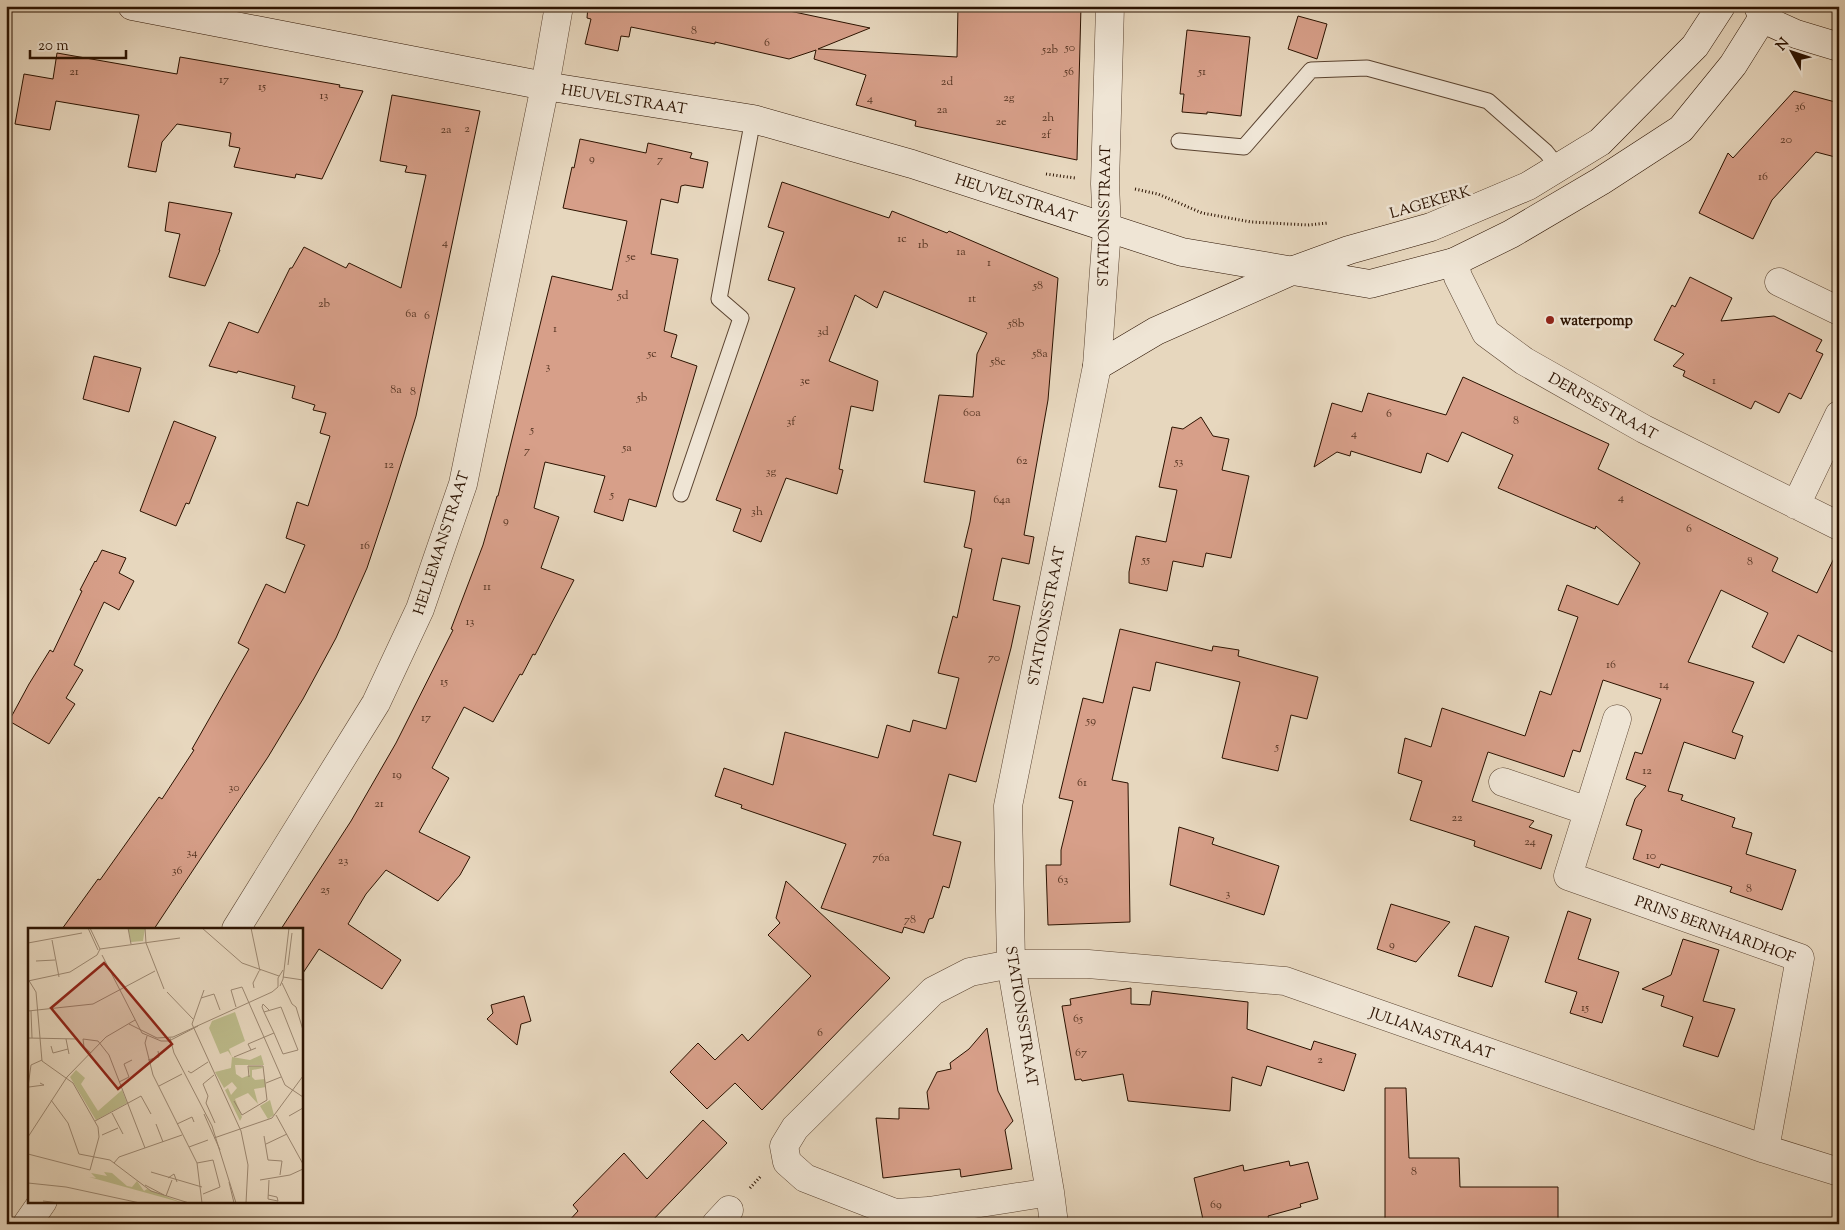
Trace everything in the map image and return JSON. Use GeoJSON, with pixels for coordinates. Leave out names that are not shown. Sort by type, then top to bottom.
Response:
{"type":"FeatureCollection","features":[{"type":"Feature","properties":{"kind":"street","name":"HEUVELSTRAAT"},"geometry":{"type":"LineString","coordinates":[[132,6],[544,86],[753,119],[912,164],[1107,229]]}},
{"type":"Feature","properties":{"kind":"street","name":"HELLEMANSTRAAT"},"geometry":{"type":"LineString","coordinates":[[237,928],[376,703],[420,609],[462,484],[559,6]]}},
{"type":"Feature","properties":{"kind":"street","name":"STATIONSSTRAAT"},"geometry":{"type":"LineString","coordinates":[[1054,1224],[1011,964],[1008,806],[1097,366],[1107,229],[1105,184],[1110,6]]}},
{"type":"Feature","properties":{"kind":"street","name":"LAGEKERK"},"geometry":{"type":"LineString","coordinates":[[1294,270],[1349,250],[1431,227],[1457,217],[1528,186],[1558,168],[1600,142],[1695,46],[1721,6]]}},
{"type":"Feature","properties":{"kind":"street","name":"LAGEKERK"},"geometry":{"type":"LineString","coordinates":[[1107,229],[1182,252],[1370,284],[1454,262],[1511,234],[1601,181],[1681,128],[1734,65],[1764,11]]}},
{"type":"Feature","properties":{"kind":"street"},"geometry":{"type":"LineString","coordinates":[[1764,11],[1796,34],[1839,47]]}},
{"type":"Feature","properties":{"kind":"street","name":"DERPSESTRAAT"},"geometry":{"type":"LineString","coordinates":[[1454,262],[1458,277],[1486,333],[1524,360],[1644,429],[1839,526]]}},
{"type":"Feature","properties":{"kind":"street"},"geometry":{"type":"LineString","coordinates":[[1097,366],[1156,331],[1294,270]]}},
{"type":"Feature","properties":{"kind":"street"},"geometry":{"type":"LineString","coordinates":[[1779,282],[1839,311]]}},
{"type":"Feature","properties":{"kind":"street"},"geometry":{"type":"LineString","coordinates":[[1796,505],[1839,415]]}},
{"type":"Feature","properties":{"kind":"street","name":"PRINS BERNHARDHOF"},"geometry":{"type":"LineString","coordinates":[[1617,719],[1568,876],[1800,958],[1765,1150]]}},
{"type":"Feature","properties":{"kind":"street"},"geometry":{"type":"LineString","coordinates":[[1503,782],[1588,811]]}},
{"type":"Feature","properties":{"kind":"street","name":"JULIANASTRAAT"},"geometry":{"type":"LineString","coordinates":[[787,1162],[784,1146],[795,1128],[933,991],[970,972],[1011,964],[1088,964],[1285,981],[1765,1150],[1839,1172]]}},
{"type":"Feature","properties":{"kind":"street"},"geometry":{"type":"LineString","coordinates":[[787,1162],[805,1178],[895,1213],[929,1211],[1050,1192]]}},
{"type":"Feature","properties":{"kind":"street"},"geometry":{"type":"LineString","coordinates":[[27,1224],[42,1202]]}},
{"type":"Feature","properties":{"kind":"lane"},"geometry":{"type":"LineString","coordinates":[[1179,141],[1244,147],[1311,70],[1367,68],[1488,101],[1546,152],[1558,168]]}},
{"type":"Feature","properties":{"kind":"lane"},"geometry":{"type":"LineString","coordinates":[[681,494],[741,318],[719,299],[753,119]]}},
{"type":"Feature","properties":{"kind":"path"},"geometry":{"type":"LineString","coordinates":[[1105,184],[1158,194],[1202,213],[1251,222],[1308,226],[1336,223]]}},
{"type":"Feature","properties":{"kind":"path"},"geometry":{"type":"LineString","coordinates":[[723,1217],[767,1169],[787,1162]]}},
{"type":"Feature","properties":{"kind":"building"},"geometry":{"type":"Polygon","coordinates":[[[588,6],[780,6],[780,9],[870,28],[818,49],[957,57],[958,6],[1081,6],[1077,160],[915,126],[916,121],[856,105],[866,75],[814,59],[816,50],[789,59],[715,42],[715,44],[631,27],[629,37],[621,36],[618,51],[585,44],[591,19],[587,18],[588,6]]]}},
{"type":"Feature","properties":{"kind":"building"},"geometry":{"type":"Polygon","coordinates":[[[1298,16],[1327,24],[1317,59],[1288,49],[1298,16]]]}},
{"type":"Feature","properties":{"kind":"building"},"geometry":{"type":"Polygon","coordinates":[[[1187,30],[1250,37],[1241,116],[1207,112],[1207,114],[1182,112],[1184,94],[1180,94],[1187,30]]]}},
{"type":"Feature","properties":{"kind":"building"},"geometry":{"type":"Polygon","coordinates":[[[57,53],[177,74],[180,57],[340,85],[339,87],[363,91],[322,179],[296,174],[295,178],[234,167],[240,148],[229,146],[231,133],[177,124],[162,142],[156,172],[128,167],[139,115],[56,101],[50,130],[15,124],[24,74],[53,79],[57,53]]]}},
{"type":"Feature","properties":{"kind":"building"},"geometry":{"type":"Polygon","coordinates":[[[1794,91],[1839,103],[1839,158],[1816,152],[1772,200],[1753,239],[1699,213],[1728,153],[1733,158],[1794,91]]]}},
{"type":"Feature","properties":{"kind":"building"},"geometry":{"type":"Polygon","coordinates":[[[392,95],[480,111],[416,416],[367,568],[336,638],[303,699],[268,757],[155,928],[63,928],[98,879],[100,880],[159,797],[162,799],[194,750],[192,749],[249,649],[238,643],[266,584],[285,593],[305,545],[286,538],[297,502],[308,506],[330,436],[320,433],[326,413],[313,410],[315,405],[292,398],[295,386],[238,371],[237,373],[209,366],[229,322],[258,333],[290,268],[292,268],[304,247],[346,268],[349,263],[401,288],[426,175],[405,172],[407,166],[380,161],[392,95]]]}},
{"type":"Feature","properties":{"kind":"building"},"geometry":{"type":"Polygon","coordinates":[[[580,139],[646,153],[648,143],[692,153],[690,158],[708,162],[703,188],[681,186],[678,203],[661,199],[651,254],[678,259],[664,331],[677,335],[671,357],[697,366],[656,507],[629,499],[623,521],[594,512],[605,476],[545,462],[534,508],[559,517],[541,568],[574,580],[535,655],[533,654],[522,675],[520,674],[493,722],[464,707],[432,768],[449,778],[419,832],[470,857],[460,875],[438,901],[386,870],[366,894],[348,924],[401,960],[382,989],[319,949],[302,974],[302,928],[282,928],[351,821],[396,743],[453,630],[451,629],[483,545],[498,496],[552,276],[612,290],[627,221],[563,208],[572,167],[574,168],[580,139]]]}},
{"type":"Feature","properties":{"kind":"building"},"geometry":{"type":"Polygon","coordinates":[[[782,182],[889,218],[892,211],[947,233],[949,231],[1058,278],[1048,400],[1024,535],[1034,537],[1029,564],[1002,558],[993,600],[1020,606],[976,782],[949,774],[933,835],[961,842],[949,888],[943,886],[933,918],[929,919],[924,933],[904,927],[902,933],[821,908],[846,844],[741,808],[742,805],[715,796],[724,768],[773,785],[785,732],[878,758],[887,725],[910,732],[913,720],[946,729],[959,678],[938,673],[953,616],[957,618],[972,549],[964,547],[975,491],[924,482],[939,395],[973,397],[977,354],[987,333],[884,291],[877,308],[855,295],[829,361],[878,381],[873,411],[851,406],[839,469],[843,470],[837,494],[786,478],[761,542],[733,531],[741,509],[716,500],[795,288],[768,280],[784,232],[768,227],[782,182]]]}},
{"type":"Feature","properties":{"kind":"building"},"geometry":{"type":"Polygon","coordinates":[[[169,202],[232,213],[220,250],[205,286],[169,277],[180,234],[165,231],[169,202]]]}},
{"type":"Feature","properties":{"kind":"building"},"geometry":{"type":"Polygon","coordinates":[[[1690,277],[1732,298],[1721,321],[1774,316],[1822,340],[1816,351],[1823,354],[1801,399],[1789,393],[1779,413],[1755,401],[1751,409],[1683,376],[1685,371],[1673,366],[1684,354],[1654,340],[1672,305],[1675,307],[1690,277]]]}},
{"type":"Feature","properties":{"kind":"building"},"geometry":{"type":"Polygon","coordinates":[[[94,356],[141,368],[129,412],[83,399],[94,356]]]}},
{"type":"Feature","properties":{"kind":"building"},"geometry":{"type":"Polygon","coordinates":[[[1463,377],[1609,444],[1598,469],[1778,558],[1772,571],[1817,593],[1839,548],[1839,655],[1798,635],[1784,663],[1752,647],[1768,613],[1721,590],[1688,662],[1754,682],[1732,732],[1743,736],[1735,759],[1684,742],[1668,791],[1683,795],[1681,800],[1735,818],[1732,827],[1752,833],[1746,854],[1796,870],[1782,910],[1730,892],[1732,887],[1661,864],[1659,868],[1633,859],[1642,830],[1626,825],[1635,799],[1646,786],[1626,779],[1635,752],[1642,754],[1661,699],[1603,680],[1580,752],[1573,750],[1564,777],[1488,752],[1472,801],[1534,821],[1529,827],[1552,835],[1541,869],[1474,846],[1475,841],[1410,820],[1422,781],[1398,773],[1405,738],[1431,747],[1442,708],[1525,736],[1540,691],[1551,695],[1578,617],[1558,610],[1567,585],[1618,605],[1640,563],[1596,526],[1595,529],[1498,488],[1513,455],[1462,432],[1448,462],[1427,453],[1421,473],[1351,451],[1350,456],[1337,452],[1314,467],[1332,403],[1362,412],[1368,393],[1446,415],[1463,377]]]}},
{"type":"Feature","properties":{"kind":"building"},"geometry":{"type":"Polygon","coordinates":[[[1201,417],[1213,436],[1229,439],[1222,470],[1249,476],[1231,558],[1206,553],[1203,567],[1173,561],[1167,591],[1129,583],[1129,572],[1136,536],[1166,542],[1177,490],[1159,487],[1172,427],[1183,429],[1201,417]]]}},
{"type":"Feature","properties":{"kind":"building"},"geometry":{"type":"Polygon","coordinates":[[[174,421],[216,437],[189,504],[186,503],[176,526],[140,511],[174,421]]]}},
{"type":"Feature","properties":{"kind":"building"},"geometry":{"type":"Polygon","coordinates":[[[102,550],[126,558],[119,573],[134,581],[119,610],[104,602],[74,665],[83,670],[66,698],[75,704],[49,744],[9,721],[50,650],[53,652],[82,591],[80,590],[102,550]]]}},
{"type":"Feature","properties":{"kind":"building"},"geometry":{"type":"Polygon","coordinates":[[[1120,629],[1212,651],[1213,646],[1239,650],[1238,656],[1318,677],[1307,719],[1291,715],[1278,771],[1222,758],[1240,682],[1156,662],[1150,691],[1133,687],[1112,780],[1128,783],[1130,922],[1048,925],[1046,865],[1061,865],[1061,850],[1073,801],[1059,798],[1083,698],[1103,703],[1120,629]]]}},
{"type":"Feature","properties":{"kind":"building"},"geometry":{"type":"Polygon","coordinates":[[[1179,827],[1214,838],[1212,844],[1279,866],[1264,915],[1170,885],[1179,827]]]}},
{"type":"Feature","properties":{"kind":"building"},"geometry":{"type":"Polygon","coordinates":[[[786,881],[890,978],[762,1110],[735,1083],[707,1109],[670,1072],[698,1043],[715,1060],[742,1034],[748,1041],[811,976],[768,935],[780,923],[776,918],[786,881]]]}},
{"type":"Feature","properties":{"kind":"building"},"geometry":{"type":"Polygon","coordinates":[[[1391,904],[1450,922],[1416,962],[1377,949],[1391,904]]]}},
{"type":"Feature","properties":{"kind":"building"},"geometry":{"type":"Polygon","coordinates":[[[1568,911],[1591,919],[1578,959],[1619,972],[1602,1023],[1570,1013],[1577,992],[1545,982],[1568,911]]]}},
{"type":"Feature","properties":{"kind":"building"},"geometry":{"type":"Polygon","coordinates":[[[1475,926],[1509,937],[1492,987],[1458,976],[1475,926]]]}},
{"type":"Feature","properties":{"kind":"building"},"geometry":{"type":"Polygon","coordinates":[[[1683,939],[1719,950],[1703,1001],[1735,1009],[1718,1057],[1683,1046],[1693,1017],[1661,1006],[1664,996],[1642,989],[1671,975],[1683,939]]]}},
{"type":"Feature","properties":{"kind":"building"},"geometry":{"type":"Polygon","coordinates":[[[1131,988],[1131,1004],[1150,1005],[1152,991],[1248,1002],[1247,1029],[1311,1050],[1314,1041],[1356,1054],[1344,1091],[1267,1066],[1261,1086],[1232,1077],[1230,1111],[1128,1101],[1123,1074],[1082,1081],[1081,1079],[1075,1080],[1062,1006],[1071,1005],[1070,999],[1131,988]]]}},
{"type":"Feature","properties":{"kind":"building"},"geometry":{"type":"Polygon","coordinates":[[[524,996],[531,1021],[521,1024],[517,1045],[487,1019],[493,1013],[491,1005],[524,996]]]}},
{"type":"Feature","properties":{"kind":"building"},"geometry":{"type":"Polygon","coordinates":[[[987,1028],[998,1091],[1013,1121],[1005,1130],[1012,1169],[961,1177],[960,1169],[883,1178],[876,1118],[899,1119],[899,1108],[929,1109],[927,1092],[937,1072],[951,1069],[950,1063],[969,1049],[987,1028]]]}},
{"type":"Feature","properties":{"kind":"building"},"geometry":{"type":"Polygon","coordinates":[[[1385,1088],[1406,1088],[1409,1158],[1459,1158],[1460,1187],[1558,1187],[1558,1224],[1385,1224],[1385,1088]]]}},
{"type":"Feature","properties":{"kind":"building"},"geometry":{"type":"Polygon","coordinates":[[[703,1120],[727,1143],[649,1224],[566,1224],[578,1211],[573,1205],[624,1153],[647,1179],[703,1120]]]}},
{"type":"Feature","properties":{"kind":"building"},"geometry":{"type":"Polygon","coordinates":[[[1289,1161],[1290,1166],[1308,1162],[1318,1199],[1300,1204],[1301,1207],[1268,1216],[1270,1224],[1204,1224],[1194,1178],[1243,1165],[1244,1171],[1289,1161]]]}},
{"type":"Feature","properties":{"kind":"place","name":"waterpomp"},"geometry":{"type":"Point","coordinates":[1550,320]}}]}
